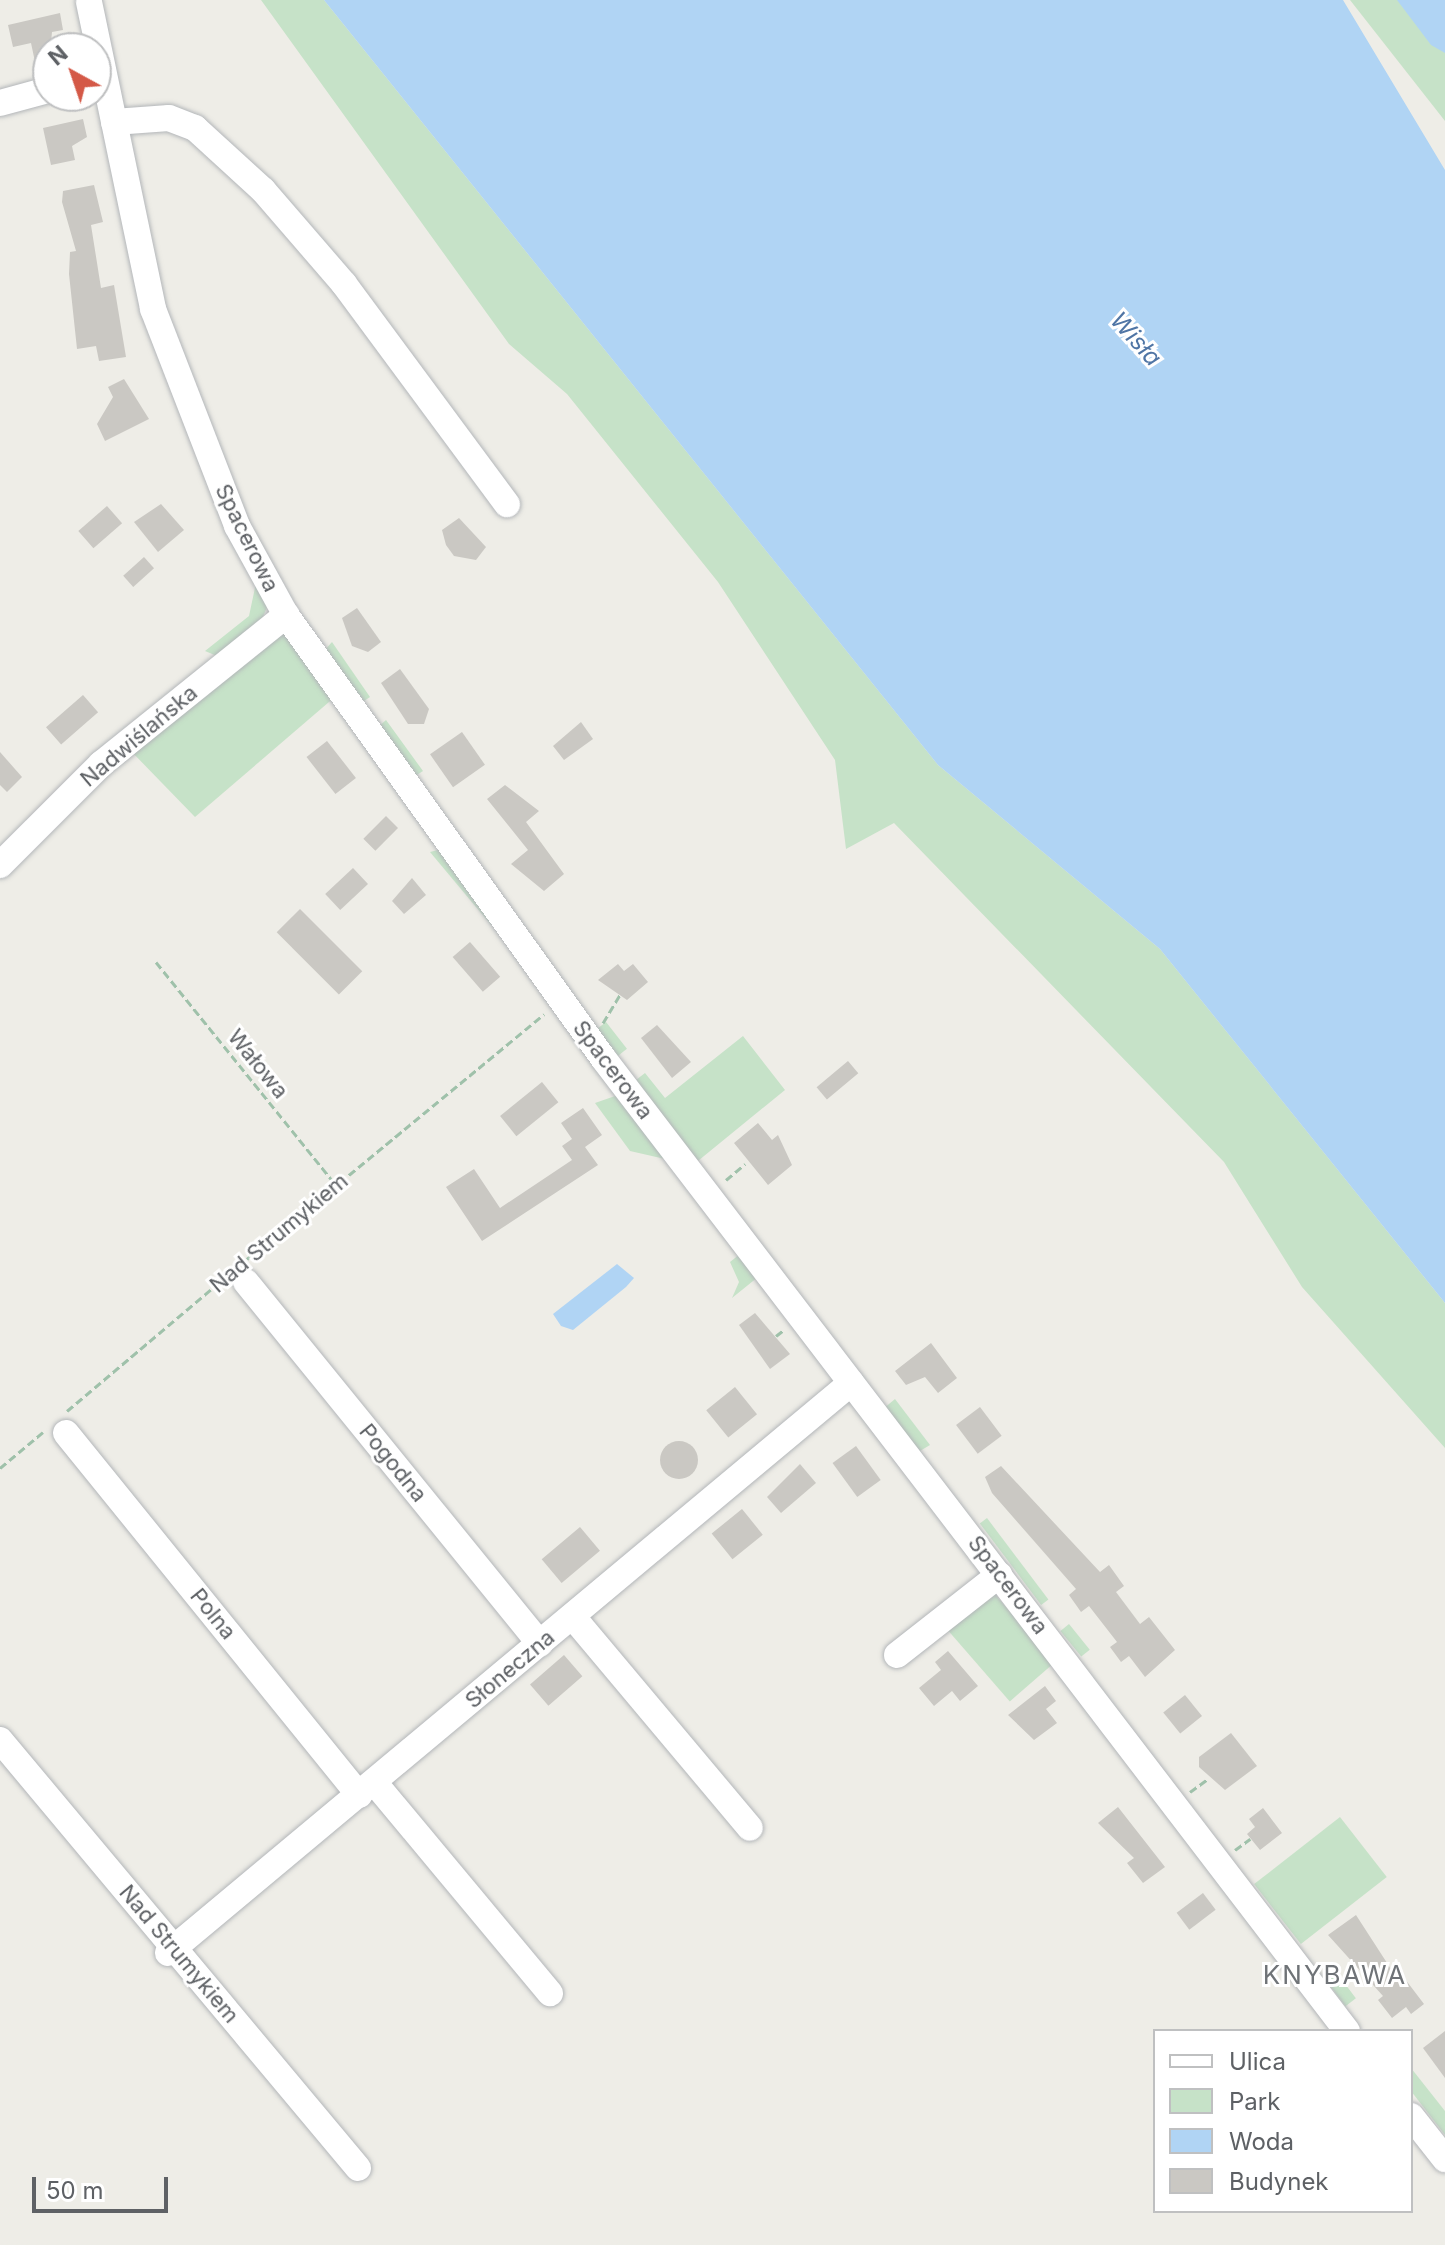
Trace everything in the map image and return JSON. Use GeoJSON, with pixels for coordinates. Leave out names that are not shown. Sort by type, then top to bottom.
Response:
{"type":"FeatureCollection","features":[{"type":"Feature","properties":{"kind":"street","name":"Spacerowa"},"geometry":{"type":"LineString","coordinates":[[89,2],[93,32]]}},
{"type":"Feature","properties":{"kind":"street"},"geometry":{"type":"LineString","coordinates":[[0,103],[32,94]]}},
{"type":"Feature","properties":{"kind":"street","name":"Spacerowa"},"geometry":{"type":"LineString","coordinates":[[110,112],[153,309],[181,394],[286,615],[587,1036],[1345,2029]]}},
{"type":"Feature","properties":{"kind":"street"},"geometry":{"type":"LineString","coordinates":[[114,122],[169,118],[195,128],[263,190],[363,308],[507,504]]}},
{"type":"Feature","properties":{"kind":"street","name":"Nadwiślańska"},"geometry":{"type":"LineString","coordinates":[[0,865],[101,764],[286,615]]}},
{"type":"Feature","properties":{"kind":"street","name":"Pogodna"},"geometry":{"type":"LineString","coordinates":[[237,1275],[540,1644]]}},
{"type":"Feature","properties":{"kind":"street","name":"Słoneczna"},"geometry":{"type":"LineString","coordinates":[[171,1951],[851,1383]]}},
{"type":"Feature","properties":{"kind":"street","name":"Polna"},"geometry":{"type":"LineString","coordinates":[[57,1427],[367,1788],[550,1993]]}},
{"type":"Feature","properties":{"kind":"street"},"geometry":{"type":"LineString","coordinates":[[897,1655],[999,1575]]}},
{"type":"Feature","properties":{"kind":"street"},"geometry":{"type":"LineString","coordinates":[[573,1617],[750,1828]]}},
{"type":"Feature","properties":{"kind":"street","name":"Nad Strumykiem"},"geometry":{"type":"LineString","coordinates":[[0,1740],[171,1951],[358,2168]]}},
{"type":"Feature","properties":{"kind":"street"},"geometry":{"type":"LineString","coordinates":[[1413,2119],[1445,2159]]}},
{"type":"Feature","properties":{"kind":"path","name":"Wałowa"},"geometry":{"type":"LineString","coordinates":[[156,962],[336,1185]]}},
{"type":"Feature","properties":{"kind":"path"},"geometry":{"type":"LineString","coordinates":[[587,1036],[614,1012],[621,993]]}},
{"type":"Feature","properties":{"kind":"path","name":"Nad Strumykiem"},"geometry":{"type":"LineString","coordinates":[[0,1468],[57,1427],[237,1275],[336,1185],[561,1000]]}},
{"type":"Feature","properties":{"kind":"path"},"geometry":{"type":"LineString","coordinates":[[1184,1797],[1208,1779]]}},
{"type":"Feature","properties":{"kind":"path"},"geometry":{"type":"LineString","coordinates":[[1229,1855],[1250,1839]]}},
{"type":"Feature","properties":{"kind":"green space"},"geometry":{"type":"Polygon","coordinates":[[[261,0],[324,0],[938,765],[1160,949],[1445,1303],[1445,1448],[1302,1287],[1224,1162],[894,823],[846,849],[835,760],[718,582],[567,394],[509,344],[261,0]]]}},
{"type":"Feature","properties":{"kind":"green space"},"geometry":{"type":"Polygon","coordinates":[[[1350,0],[1445,0],[1445,121],[1350,0]]]}},
{"type":"Feature","properties":{"kind":"green space"},"geometry":{"type":"Polygon","coordinates":[[[256,583],[270,600],[262,619],[217,656],[205,651],[249,616],[256,583]]]}},
{"type":"Feature","properties":{"kind":"green space"},"geometry":{"type":"Polygon","coordinates":[[[284,633],[336,696],[195,817],[128,748],[284,633]]]}},
{"type":"Feature","properties":{"kind":"green space"},"geometry":{"type":"Polygon","coordinates":[[[332,642],[370,697],[364,701],[323,652],[332,642]]]}},
{"type":"Feature","properties":{"kind":"green space"},"geometry":{"type":"Polygon","coordinates":[[[386,720],[423,771],[412,778],[378,727],[386,720]]]}},
{"type":"Feature","properties":{"kind":"green space"},"geometry":{"type":"Polygon","coordinates":[[[442,849],[494,922],[491,925],[430,852],[442,849]]]}},
{"type":"Feature","properties":{"kind":"green space"},"geometry":{"type":"Polygon","coordinates":[[[606,1022],[627,1049],[614,1059],[593,1032],[606,1022]]]}},
{"type":"Feature","properties":{"kind":"green space"},"geometry":{"type":"Polygon","coordinates":[[[743,1036],[785,1090],[693,1165],[632,1083],[645,1073],[665,1098],[743,1036]]]}},
{"type":"Feature","properties":{"kind":"green space"},"geometry":{"type":"Polygon","coordinates":[[[618,1095],[665,1159],[630,1151],[595,1103],[618,1095]]]}},
{"type":"Feature","properties":{"kind":"green space"},"geometry":{"type":"Polygon","coordinates":[[[740,1254],[758,1277],[732,1298],[739,1282],[730,1262],[740,1254]]]}},
{"type":"Feature","properties":{"kind":"green space"},"geometry":{"type":"Polygon","coordinates":[[[895,1399],[930,1445],[920,1451],[883,1409],[895,1399]]]}},
{"type":"Feature","properties":{"kind":"green space"},"geometry":{"type":"Polygon","coordinates":[[[987,1518],[1048,1599],[1041,1605],[980,1523],[987,1518]]]}},
{"type":"Feature","properties":{"kind":"green space"},"geometry":{"type":"Polygon","coordinates":[[[992,1591],[1054,1663],[1010,1701],[947,1630],[992,1591]]]}},
{"type":"Feature","properties":{"kind":"green space"},"geometry":{"type":"Polygon","coordinates":[[[1069,1624],[1090,1650],[1081,1657],[1060,1631],[1069,1624]]]}},
{"type":"Feature","properties":{"kind":"green space"},"geometry":{"type":"Polygon","coordinates":[[[1340,1817],[1387,1877],[1301,1944],[1254,1884],[1340,1817]]]}},
{"type":"Feature","properties":{"kind":"green space"},"geometry":{"type":"Polygon","coordinates":[[[1333,1968],[1356,1998],[1345,2006],[1323,1976],[1333,1968]]]}},
{"type":"Feature","properties":{"kind":"green space"},"geometry":{"type":"Polygon","coordinates":[[[1413,2071],[1445,2111],[1445,2135],[1413,2094],[1413,2071]]]}},
{"type":"Feature","properties":{"kind":"water","name":"Wisła"},"geometry":{"type":"Polygon","coordinates":[[[324,0],[1343,0],[1445,170],[1445,1303],[1160,949],[938,765],[324,0]]]}},
{"type":"Feature","properties":{"kind":"water"},"geometry":{"type":"Polygon","coordinates":[[[1397,0],[1445,0],[1445,53],[1431,45],[1397,0]]]}},
{"type":"Feature","properties":{"kind":"water"},"geometry":{"type":"Polygon","coordinates":[[[617,1264],[634,1278],[626,1287],[573,1330],[561,1326],[553,1314],[617,1264]]]}},
{"type":"Feature","properties":{"kind":"building"},"geometry":{"type":"Polygon","coordinates":[[[60,13],[63,30],[32,32],[32,48],[31,43],[13,47],[8,25],[60,13]]]}},
{"type":"Feature","properties":{"kind":"building"},"geometry":{"type":"Polygon","coordinates":[[[83,119],[87,137],[72,146],[75,160],[51,165],[43,128],[83,119]]]}},
{"type":"Feature","properties":{"kind":"building"},"geometry":{"type":"Polygon","coordinates":[[[94,185],[103,222],[91,225],[101,288],[114,285],[126,357],[99,361],[96,346],[77,349],[69,274],[70,252],[76,251],[62,202],[63,191],[94,185]]]}},
{"type":"Feature","properties":{"kind":"building"},"geometry":{"type":"Polygon","coordinates":[[[124,379],[149,419],[105,441],[97,424],[113,397],[108,387],[124,379]]]}},
{"type":"Feature","properties":{"kind":"building"},"geometry":{"type":"Polygon","coordinates":[[[161,504],[184,530],[158,552],[134,522],[161,504]]]}},
{"type":"Feature","properties":{"kind":"building"},"geometry":{"type":"Polygon","coordinates":[[[107,506],[122,523],[93,548],[78,531],[107,506]]]}},
{"type":"Feature","properties":{"kind":"building"},"geometry":{"type":"Polygon","coordinates":[[[459,518],[486,547],[476,560],[454,556],[446,545],[442,530],[459,518]]]}},
{"type":"Feature","properties":{"kind":"building"},"geometry":{"type":"Polygon","coordinates":[[[144,557],[154,568],[133,587],[123,576],[144,557]]]}},
{"type":"Feature","properties":{"kind":"building"},"geometry":{"type":"Polygon","coordinates":[[[357,608],[381,642],[368,652],[352,646],[342,618],[357,608]]]}},
{"type":"Feature","properties":{"kind":"building"},"geometry":{"type":"Polygon","coordinates":[[[400,669],[429,709],[424,724],[408,724],[381,683],[400,669]]]}},
{"type":"Feature","properties":{"kind":"building"},"geometry":{"type":"Polygon","coordinates":[[[83,695],[98,712],[61,745],[46,727],[83,695]]]}},
{"type":"Feature","properties":{"kind":"building"},"geometry":{"type":"Polygon","coordinates":[[[581,722],[593,739],[564,760],[553,746],[581,722]]]}},
{"type":"Feature","properties":{"kind":"building"},"geometry":{"type":"Polygon","coordinates":[[[462,732],[485,765],[453,787],[430,754],[462,732]]]}},
{"type":"Feature","properties":{"kind":"building"},"geometry":{"type":"Polygon","coordinates":[[[327,741],[356,778],[335,794],[307,757],[327,741]]]}},
{"type":"Feature","properties":{"kind":"building"},"geometry":{"type":"Polygon","coordinates":[[[0,752],[22,777],[7,792],[0,785],[0,752]]]}},
{"type":"Feature","properties":{"kind":"building"},"geometry":{"type":"Polygon","coordinates":[[[505,785],[539,811],[526,822],[564,874],[544,891],[511,864],[528,850],[487,799],[505,785]]]}},
{"type":"Feature","properties":{"kind":"building"},"geometry":{"type":"Polygon","coordinates":[[[386,816],[398,828],[375,851],[363,839],[386,816]]]}},
{"type":"Feature","properties":{"kind":"building"},"geometry":{"type":"Polygon","coordinates":[[[353,868],[368,884],[340,910],[325,894],[353,868]]]}},
{"type":"Feature","properties":{"kind":"building"},"geometry":{"type":"Polygon","coordinates":[[[412,878],[426,895],[404,914],[392,901],[412,878]]]}},
{"type":"Feature","properties":{"kind":"building"},"geometry":{"type":"Polygon","coordinates":[[[300,909],[362,971],[339,995],[277,932],[300,909]]]}},
{"type":"Feature","properties":{"kind":"building"},"geometry":{"type":"Polygon","coordinates":[[[470,942],[500,977],[483,992],[453,957],[470,942]]]}},
{"type":"Feature","properties":{"kind":"building"},"geometry":{"type":"Polygon","coordinates":[[[618,964],[624,971],[633,964],[648,982],[627,1000],[598,980],[618,964]]]}},
{"type":"Feature","properties":{"kind":"building"},"geometry":{"type":"Polygon","coordinates":[[[657,1025],[691,1062],[672,1078],[641,1038],[657,1025]]]}},
{"type":"Feature","properties":{"kind":"building"},"geometry":{"type":"Polygon","coordinates":[[[848,1061],[858,1073],[827,1100],[817,1087],[848,1061]]]}},
{"type":"Feature","properties":{"kind":"building"},"geometry":{"type":"Polygon","coordinates":[[[542,1082],[558,1102],[516,1136],[500,1116],[542,1082]]]}},
{"type":"Feature","properties":{"kind":"building"},"geometry":{"type":"Polygon","coordinates":[[[583,1108],[602,1135],[585,1147],[598,1165],[482,1241],[446,1187],[474,1169],[500,1208],[572,1160],[562,1146],[572,1139],[561,1123],[583,1108]]]}},
{"type":"Feature","properties":{"kind":"building"},"geometry":{"type":"Polygon","coordinates":[[[758,1123],[772,1140],[778,1135],[792,1165],[768,1185],[734,1143],[758,1123]]]}},
{"type":"Feature","properties":{"kind":"building"},"geometry":{"type":"Polygon","coordinates":[[[755,1313],[790,1354],[770,1369],[739,1325],[755,1313]]]}},
{"type":"Feature","properties":{"kind":"building"},"geometry":{"type":"Polygon","coordinates":[[[931,1343],[957,1378],[938,1393],[925,1377],[906,1385],[895,1371],[931,1343]]]}},
{"type":"Feature","properties":{"kind":"building"},"geometry":{"type":"Polygon","coordinates":[[[735,1387],[757,1414],[728,1437],[706,1410],[735,1387]]]}},
{"type":"Feature","properties":{"kind":"building"},"geometry":{"type":"Polygon","coordinates":[[[980,1407],[1002,1436],[978,1454],[956,1425],[980,1407]]]}},
{"type":"Feature","properties":{"kind":"building"},"geometry":{"type":"Polygon","coordinates":[[[679,1441],[693,1446],[698,1460],[693,1474],[679,1479],[665,1474],[660,1460],[665,1446],[679,1441]]]}},
{"type":"Feature","properties":{"kind":"building"},"geometry":{"type":"Polygon","coordinates":[[[856,1446],[881,1480],[857,1497],[833,1463],[856,1446]]]}},
{"type":"Feature","properties":{"kind":"building"},"geometry":{"type":"Polygon","coordinates":[[[800,1464],[816,1483],[781,1513],[767,1497],[800,1464]]]}},
{"type":"Feature","properties":{"kind":"building"},"geometry":{"type":"Polygon","coordinates":[[[1001,1466],[1100,1572],[1109,1565],[1124,1586],[1116,1592],[1140,1624],[1149,1617],[1175,1650],[1145,1677],[1129,1656],[1121,1662],[1110,1647],[1117,1642],[1089,1606],[1081,1612],[1069,1595],[1076,1589],[992,1493],[985,1477],[1001,1466]]]}},
{"type":"Feature","properties":{"kind":"building"},"geometry":{"type":"Polygon","coordinates":[[[742,1509],[763,1535],[732,1559],[712,1534],[742,1509]]]}},
{"type":"Feature","properties":{"kind":"building"},"geometry":{"type":"Polygon","coordinates":[[[580,1527],[600,1551],[562,1583],[542,1559],[580,1527]]]}},
{"type":"Feature","properties":{"kind":"building"},"geometry":{"type":"Polygon","coordinates":[[[948,1651],[978,1686],[960,1701],[952,1691],[934,1706],[919,1688],[941,1670],[935,1662],[948,1651]]]}},
{"type":"Feature","properties":{"kind":"building"},"geometry":{"type":"Polygon","coordinates":[[[564,1655],[582,1676],[548,1706],[530,1685],[564,1655]]]}},
{"type":"Feature","properties":{"kind":"building"},"geometry":{"type":"Polygon","coordinates":[[[1045,1686],[1056,1701],[1046,1709],[1057,1723],[1034,1740],[1008,1715],[1045,1686]]]}},
{"type":"Feature","properties":{"kind":"building"},"geometry":{"type":"Polygon","coordinates":[[[1185,1695],[1202,1716],[1180,1734],[1163,1713],[1185,1695]]]}},
{"type":"Feature","properties":{"kind":"building"},"geometry":{"type":"Polygon","coordinates":[[[1231,1733],[1257,1766],[1225,1790],[1199,1767],[1199,1757],[1231,1733]]]}},
{"type":"Feature","properties":{"kind":"building"},"geometry":{"type":"Polygon","coordinates":[[[1118,1807],[1165,1867],[1143,1883],[1127,1863],[1134,1858],[1098,1823],[1118,1807]]]}},
{"type":"Feature","properties":{"kind":"building"},"geometry":{"type":"Polygon","coordinates":[[[1263,1808],[1282,1833],[1260,1850],[1247,1834],[1255,1827],[1249,1819],[1263,1808]]]}},
{"type":"Feature","properties":{"kind":"building"},"geometry":{"type":"Polygon","coordinates":[[[1203,1893],[1216,1910],[1189,1930],[1177,1913],[1203,1893]]]}},
{"type":"Feature","properties":{"kind":"building"},"geometry":{"type":"Polygon","coordinates":[[[1356,1915],[1400,1983],[1405,1979],[1424,2004],[1411,2014],[1406,2007],[1392,2018],[1378,2000],[1383,1996],[1328,1935],[1356,1915]]]}},
{"type":"Feature","properties":{"kind":"building"},"geometry":{"type":"Polygon","coordinates":[[[1445,2031],[1445,2078],[1423,2048],[1445,2031]]]}},
{"type":"Feature","properties":{"kind":"district","name":"KNYBAWA"},"geometry":{"type":"Point","coordinates":[1335,1975]}}]}
